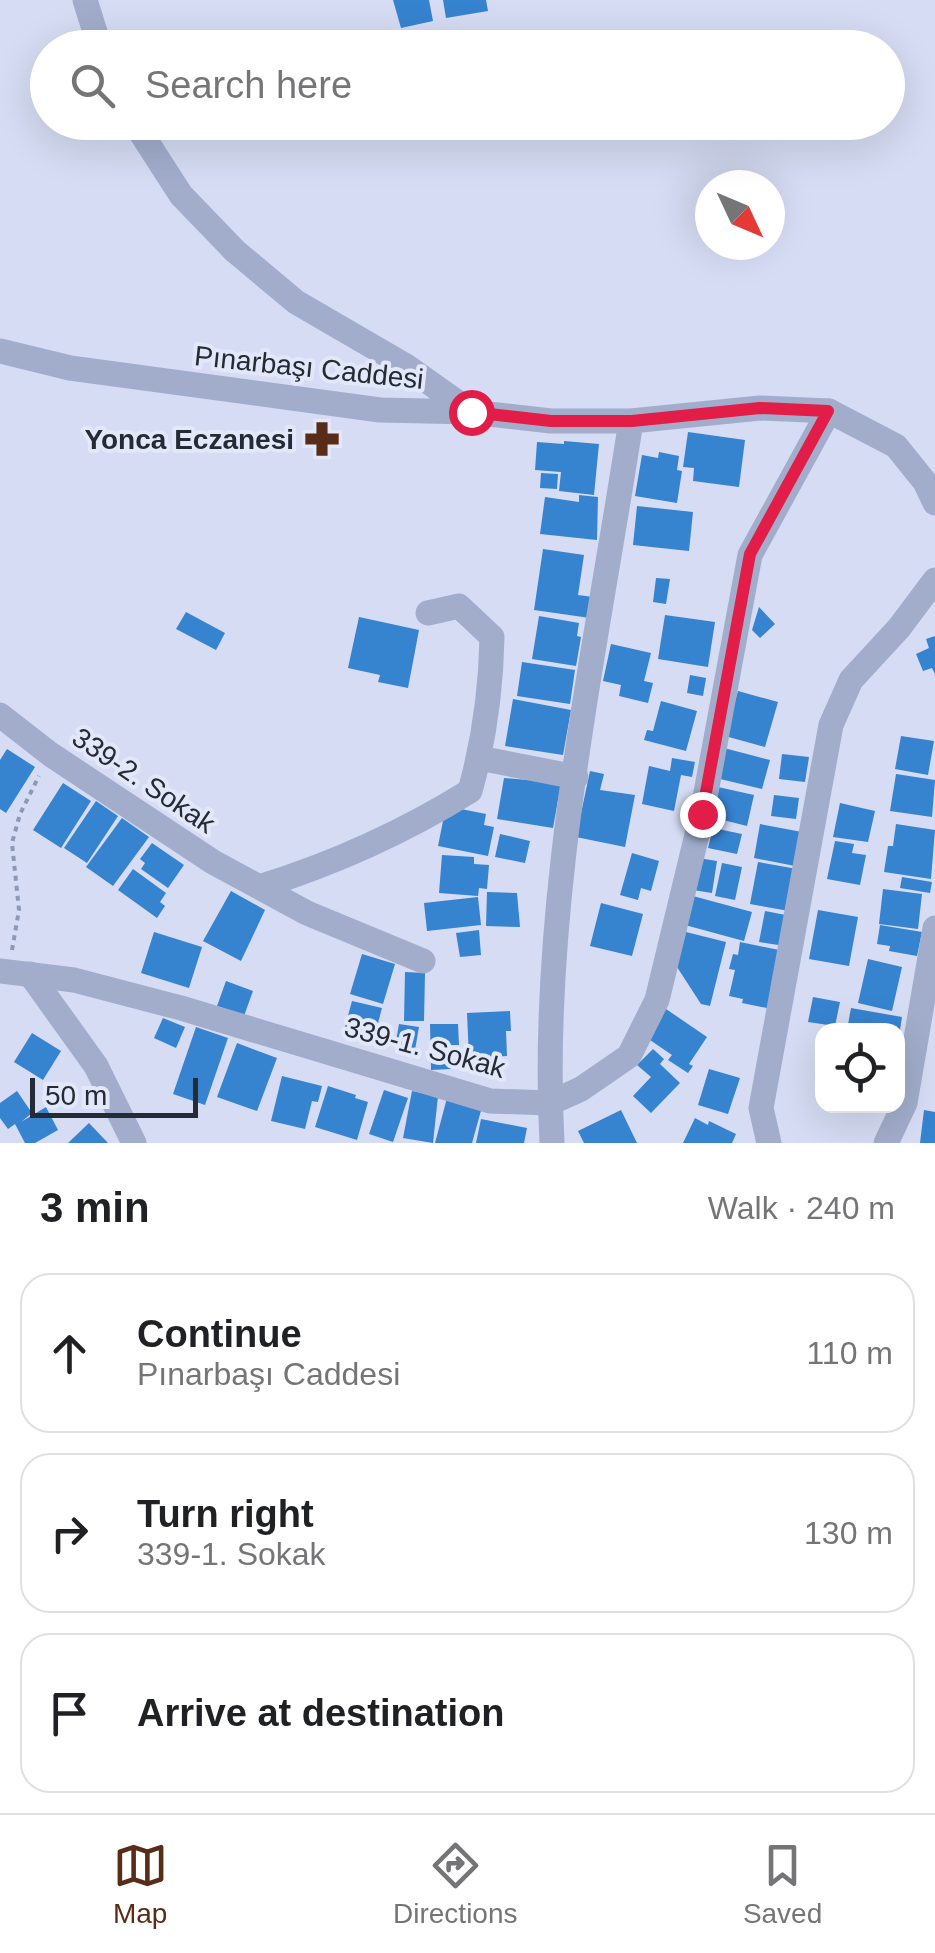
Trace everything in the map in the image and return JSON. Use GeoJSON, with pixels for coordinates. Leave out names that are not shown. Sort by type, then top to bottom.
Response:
{"type":"FeatureCollection","features":[{"type":"Feature","properties":{"kind":"street"},"geometry":{"type":"LineString","coordinates":[[85,0],[94,30]]}},
{"type":"Feature","properties":{"kind":"street"},"geometry":{"type":"LineString","coordinates":[[146,140],[181,194],[235,251],[296,302],[406,366],[471,412]]}},
{"type":"Feature","properties":{"kind":"street","name":"Pınarbaşı Caddesi"},"geometry":{"type":"LineString","coordinates":[[0,351],[70,368],[380,410],[471,412],[551,421],[632,421],[760,408],[828,411],[896,446],[935,503]]}},
{"type":"Feature","properties":{"kind":"street","name":"339-1. Sokak"},"geometry":{"type":"LineString","coordinates":[[13,972],[74,980],[182,1008],[490,1101],[550,1103],[581,1089],[629,1056],[657,1000],[702,814],[750,554],[828,411]]}},
{"type":"Feature","properties":{"kind":"street"},"geometry":{"type":"LineString","coordinates":[[552,1143],[556,912],[632,421]]}},
{"type":"Feature","properties":{"kind":"street"},"geometry":{"type":"LineString","coordinates":[[769,1143],[761,1108],[831,725],[850,680],[899,628],[935,580]]}},
{"type":"Feature","properties":{"kind":"street"},"geometry":{"type":"LineString","coordinates":[[259,887],[318,869],[434,814],[470,792],[480,758],[491,678],[492,637],[458,606],[428,613]]}},
{"type":"Feature","properties":{"kind":"street","name":"339-2. Sokak"},"geometry":{"type":"LineString","coordinates":[[0,716],[50,754],[213,862],[308,914],[423,961]]}},
{"type":"Feature","properties":{"kind":"street"},"geometry":{"type":"LineString","coordinates":[[480,758],[576,778]]}},
{"type":"Feature","properties":{"kind":"street"},"geometry":{"type":"LineString","coordinates":[[886,1143],[905,1102],[935,928]]}},
{"type":"Feature","properties":{"kind":"street"},"geometry":{"type":"LineString","coordinates":[[13,972],[96,1066],[134,1143]]}},
{"type":"Feature","properties":{"kind":"path"},"geometry":{"type":"LineString","coordinates":[[13,972],[20,910],[12,843],[20,814],[50,754]]}},
{"type":"Feature","properties":{"kind":"building"},"geometry":{"type":"Polygon","coordinates":[[[393,0],[429,0],[433,21],[401,28],[393,0]]]}},
{"type":"Feature","properties":{"kind":"building"},"geometry":{"type":"Polygon","coordinates":[[[443,0],[486,0],[488,11],[446,18],[443,0]]]}},
{"type":"Feature","properties":{"kind":"building"},"geometry":{"type":"Polygon","coordinates":[[[688,432],[745,440],[739,487],[693,481],[694,468],[683,467],[688,432]]]}},
{"type":"Feature","properties":{"kind":"building"},"geometry":{"type":"Polygon","coordinates":[[[537,442],[599,444],[594,495],[559,491],[561,472],[535,470],[537,442]]]}},
{"type":"Feature","properties":{"kind":"building"},"geometry":{"type":"Polygon","coordinates":[[[659,452],[679,456],[677,470],[682,471],[677,503],[635,496],[642,455],[658,458],[659,452]]]}},
{"type":"Feature","properties":{"kind":"building"},"geometry":{"type":"Polygon","coordinates":[[[541,473],[558,474],[557,489],[540,488],[541,473]]]}},
{"type":"Feature","properties":{"kind":"building"},"geometry":{"type":"Polygon","coordinates":[[[579,495],[598,497],[597,540],[540,534],[545,497],[579,502],[579,495]]]}},
{"type":"Feature","properties":{"kind":"building"},"geometry":{"type":"Polygon","coordinates":[[[637,506],[693,512],[689,551],[633,545],[637,506]]]}},
{"type":"Feature","properties":{"kind":"building"},"geometry":{"type":"Polygon","coordinates":[[[543,549],[584,555],[578,595],[593,597],[590,618],[534,610],[543,549]]]}},
{"type":"Feature","properties":{"kind":"building"},"geometry":{"type":"Polygon","coordinates":[[[656,578],[670,579],[666,604],[653,602],[656,578]]]}},
{"type":"Feature","properties":{"kind":"building"},"geometry":{"type":"Polygon","coordinates":[[[759,607],[775,624],[760,638],[752,630],[759,607]]]}},
{"type":"Feature","properties":{"kind":"building"},"geometry":{"type":"Polygon","coordinates":[[[186,612],[225,633],[216,650],[176,629],[186,612]]]}},
{"type":"Feature","properties":{"kind":"building"},"geometry":{"type":"Polygon","coordinates":[[[665,615],[715,622],[708,667],[658,659],[665,615]]]}},
{"type":"Feature","properties":{"kind":"building"},"geometry":{"type":"Polygon","coordinates":[[[539,616],[579,623],[576,666],[532,659],[539,616]]]}},
{"type":"Feature","properties":{"kind":"building"},"geometry":{"type":"Polygon","coordinates":[[[359,617],[419,630],[408,688],[378,682],[380,675],[348,668],[359,617]]]}},
{"type":"Feature","properties":{"kind":"building"},"geometry":{"type":"Polygon","coordinates":[[[935,636],[935,674],[932,668],[923,671],[916,654],[929,648],[926,639],[935,636]]]}},
{"type":"Feature","properties":{"kind":"building"},"geometry":{"type":"Polygon","coordinates":[[[611,644],[651,653],[644,681],[653,683],[648,703],[619,696],[621,685],[603,681],[611,644]]]}},
{"type":"Feature","properties":{"kind":"building"},"geometry":{"type":"Polygon","coordinates":[[[522,662],[575,670],[570,704],[517,696],[522,662]]]}},
{"type":"Feature","properties":{"kind":"building"},"geometry":{"type":"Polygon","coordinates":[[[690,675],[706,678],[703,696],[687,693],[690,675]]]}},
{"type":"Feature","properties":{"kind":"building"},"geometry":{"type":"Polygon","coordinates":[[[738,691],[778,702],[765,747],[725,736],[738,691]]]}},
{"type":"Feature","properties":{"kind":"building"},"geometry":{"type":"Polygon","coordinates":[[[513,699],[571,710],[563,755],[505,746],[513,699]]]}},
{"type":"Feature","properties":{"kind":"building"},"geometry":{"type":"Polygon","coordinates":[[[661,701],[697,711],[686,751],[644,740],[647,730],[653,731],[661,701]]]}},
{"type":"Feature","properties":{"kind":"building"},"geometry":{"type":"Polygon","coordinates":[[[901,736],[934,741],[928,775],[895,769],[901,736]]]}},
{"type":"Feature","properties":{"kind":"building"},"geometry":{"type":"Polygon","coordinates":[[[724,748],[770,760],[762,789],[716,778],[724,748]]]}},
{"type":"Feature","properties":{"kind":"building"},"geometry":{"type":"Polygon","coordinates":[[[7,749],[35,767],[6,813],[0,809],[0,760],[7,749]]]}},
{"type":"Feature","properties":{"kind":"building"},"geometry":{"type":"Polygon","coordinates":[[[782,754],[809,757],[805,782],[779,779],[782,754]]]}},
{"type":"Feature","properties":{"kind":"building"},"geometry":{"type":"Polygon","coordinates":[[[672,758],[695,762],[692,777],[681,775],[674,811],[642,804],[649,766],[670,771],[672,758]]]}},
{"type":"Feature","properties":{"kind":"building"},"geometry":{"type":"Polygon","coordinates":[[[590,771],[604,774],[600,790],[635,795],[625,847],[576,837],[590,771]]]}},
{"type":"Feature","properties":{"kind":"building"},"geometry":{"type":"Polygon","coordinates":[[[896,774],[935,780],[932,817],[890,811],[896,774]]]}},
{"type":"Feature","properties":{"kind":"building"},"geometry":{"type":"Polygon","coordinates":[[[504,778],[561,783],[553,828],[497,819],[504,778]]]}},
{"type":"Feature","properties":{"kind":"building"},"geometry":{"type":"Polygon","coordinates":[[[63,783],[91,801],[61,848],[33,830],[63,783]]]}},
{"type":"Feature","properties":{"kind":"building"},"geometry":{"type":"Polygon","coordinates":[[[718,787],[754,795],[747,826],[711,817],[718,787]]]}},
{"type":"Feature","properties":{"kind":"building"},"geometry":{"type":"Polygon","coordinates":[[[774,795],[799,798],[796,819],[771,816],[774,795]]]}},
{"type":"Feature","properties":{"kind":"building"},"geometry":{"type":"Polygon","coordinates":[[[96,801],[118,816],[87,863],[64,848],[96,801]]]}},
{"type":"Feature","properties":{"kind":"building"},"geometry":{"type":"Polygon","coordinates":[[[840,803],[875,811],[868,842],[833,837],[840,803]]]}},
{"type":"Feature","properties":{"kind":"building"},"geometry":{"type":"Polygon","coordinates":[[[446,806],[486,814],[484,825],[494,827],[488,856],[438,846],[446,806]]]}},
{"type":"Feature","properties":{"kind":"building"},"geometry":{"type":"Polygon","coordinates":[[[122,818],[149,837],[113,886],[86,867],[122,818]]]}},
{"type":"Feature","properties":{"kind":"building"},"geometry":{"type":"Polygon","coordinates":[[[760,824],[802,832],[795,866],[754,858],[760,824]]]}},
{"type":"Feature","properties":{"kind":"building"},"geometry":{"type":"Polygon","coordinates":[[[896,824],[935,830],[931,879],[884,872],[896,824]]]}},
{"type":"Feature","properties":{"kind":"building"},"geometry":{"type":"Polygon","coordinates":[[[713,828],[742,834],[737,854],[708,848],[713,828]]]}},
{"type":"Feature","properties":{"kind":"building"},"geometry":{"type":"Polygon","coordinates":[[[500,834],[530,841],[525,863],[495,857],[500,834]]]}},
{"type":"Feature","properties":{"kind":"building"},"geometry":{"type":"Polygon","coordinates":[[[835,841],[854,844],[852,853],[866,855],[860,885],[827,879],[835,841]]]}},
{"type":"Feature","properties":{"kind":"building"},"geometry":{"type":"Polygon","coordinates":[[[152,843],[184,865],[168,888],[141,869],[145,863],[140,859],[152,843]]]}},
{"type":"Feature","properties":{"kind":"building"},"geometry":{"type":"Polygon","coordinates":[[[632,853],[659,861],[651,891],[641,888],[638,900],[620,895],[632,853]]]}},
{"type":"Feature","properties":{"kind":"building"},"geometry":{"type":"Polygon","coordinates":[[[442,855],[474,857],[474,864],[489,865],[487,889],[479,888],[478,896],[439,893],[442,855]]]}},
{"type":"Feature","properties":{"kind":"building"},"geometry":{"type":"Polygon","coordinates":[[[698,858],[717,861],[712,893],[693,890],[698,858]]]}},
{"type":"Feature","properties":{"kind":"building"},"geometry":{"type":"Polygon","coordinates":[[[758,862],[797,869],[789,911],[750,904],[758,862]]]}},
{"type":"Feature","properties":{"kind":"building"},"geometry":{"type":"Polygon","coordinates":[[[722,863],[742,867],[735,900],[715,896],[722,863]]]}},
{"type":"Feature","properties":{"kind":"building"},"geometry":{"type":"Polygon","coordinates":[[[133,869],[166,893],[160,902],[165,906],[157,918],[118,890],[133,869]]]}},
{"type":"Feature","properties":{"kind":"building"},"geometry":{"type":"Polygon","coordinates":[[[902,877],[932,882],[930,893],[900,888],[902,877]]]}},
{"type":"Feature","properties":{"kind":"building"},"geometry":{"type":"Polygon","coordinates":[[[883,889],[922,894],[918,929],[879,924],[883,889]]]}},
{"type":"Feature","properties":{"kind":"building"},"geometry":{"type":"Polygon","coordinates":[[[231,891],[265,910],[241,961],[203,941],[231,891]]]}},
{"type":"Feature","properties":{"kind":"building"},"geometry":{"type":"Polygon","coordinates":[[[487,892],[517,893],[520,927],[486,926],[487,892]]]}},
{"type":"Feature","properties":{"kind":"building"},"geometry":{"type":"Polygon","coordinates":[[[693,896],[752,912],[744,941],[685,925],[693,896]]]}},
{"type":"Feature","properties":{"kind":"building"},"geometry":{"type":"Polygon","coordinates":[[[478,897],[481,925],[427,931],[424,903],[478,897]]]}},
{"type":"Feature","properties":{"kind":"building"},"geometry":{"type":"Polygon","coordinates":[[[601,903],[643,914],[632,956],[590,946],[601,903]]]}},
{"type":"Feature","properties":{"kind":"building"},"geometry":{"type":"Polygon","coordinates":[[[818,910],[858,917],[849,966],[809,959],[818,910]]]}},
{"type":"Feature","properties":{"kind":"building"},"geometry":{"type":"Polygon","coordinates":[[[765,911],[791,916],[785,946],[759,942],[765,911]]]}},
{"type":"Feature","properties":{"kind":"building"},"geometry":{"type":"Polygon","coordinates":[[[880,925],[922,932],[917,956],[889,951],[890,946],[877,944],[880,925]]]}},
{"type":"Feature","properties":{"kind":"building"},"geometry":{"type":"Polygon","coordinates":[[[479,930],[481,955],[460,957],[456,933],[479,930]]]}},
{"type":"Feature","properties":{"kind":"building"},"geometry":{"type":"Polygon","coordinates":[[[154,932],[202,947],[189,988],[141,973],[154,932]]]}},
{"type":"Feature","properties":{"kind":"building"},"geometry":{"type":"Polygon","coordinates":[[[686,932],[726,942],[710,1006],[701,1004],[677,967],[686,932]]]}},
{"type":"Feature","properties":{"kind":"building"},"geometry":{"type":"Polygon","coordinates":[[[740,942],[784,951],[772,1009],[729,996],[735,970],[729,969],[733,954],[738,955],[740,942]]]}},
{"type":"Feature","properties":{"kind":"building"},"geometry":{"type":"Polygon","coordinates":[[[362,954],[395,964],[383,1004],[350,994],[362,954]]]}},
{"type":"Feature","properties":{"kind":"building"},"geometry":{"type":"Polygon","coordinates":[[[868,959],[902,967],[892,1011],[858,1003],[868,959]]]}},
{"type":"Feature","properties":{"kind":"building"},"geometry":{"type":"Polygon","coordinates":[[[405,972],[425,973],[424,1021],[404,1021],[405,972]]]}},
{"type":"Feature","properties":{"kind":"building"},"geometry":{"type":"Polygon","coordinates":[[[226,981],[253,991],[244,1016],[217,1006],[226,981]]]}},
{"type":"Feature","properties":{"kind":"building"},"geometry":{"type":"Polygon","coordinates":[[[813,997],[840,1002],[836,1023],[808,1022],[813,997]]]}},
{"type":"Feature","properties":{"kind":"building"},"geometry":{"type":"Polygon","coordinates":[[[352,1001],[382,1008],[373,1042],[343,1034],[352,1001]]]}},
{"type":"Feature","properties":{"kind":"building"},"geometry":{"type":"Polygon","coordinates":[[[851,1008],[902,1017],[901,1023],[848,1023],[851,1008]]]}},
{"type":"Feature","properties":{"kind":"building"},"geometry":{"type":"Polygon","coordinates":[[[666,1009],[707,1037],[689,1064],[693,1066],[688,1073],[668,1060],[672,1055],[647,1038],[666,1009]]]}},
{"type":"Feature","properties":{"kind":"building"},"geometry":{"type":"Polygon","coordinates":[[[510,1011],[507,1056],[469,1058],[467,1013],[510,1011]]]}},
{"type":"Feature","properties":{"kind":"building"},"geometry":{"type":"Polygon","coordinates":[[[163,1018],[185,1027],[176,1048],[154,1038],[163,1018]]]}},
{"type":"Feature","properties":{"kind":"building"},"geometry":{"type":"Polygon","coordinates":[[[399,1024],[419,1027],[415,1050],[395,1047],[399,1024]]]}},
{"type":"Feature","properties":{"kind":"building"},"geometry":{"type":"Polygon","coordinates":[[[430,1024],[458,1024],[459,1045],[450,1045],[451,1069],[431,1070],[430,1024]]]}},
{"type":"Feature","properties":{"kind":"building"},"geometry":{"type":"Polygon","coordinates":[[[196,1027],[228,1038],[205,1105],[173,1094],[196,1027]]]}},
{"type":"Feature","properties":{"kind":"building"},"geometry":{"type":"Polygon","coordinates":[[[32,1033],[61,1051],[43,1080],[14,1062],[32,1033]]]}},
{"type":"Feature","properties":{"kind":"building"},"geometry":{"type":"Polygon","coordinates":[[[237,1043],[277,1058],[257,1111],[217,1097],[237,1043]]]}},
{"type":"Feature","properties":{"kind":"building"},"geometry":{"type":"Polygon","coordinates":[[[653,1049],[664,1059],[660,1064],[680,1083],[651,1113],[633,1096],[651,1077],[637,1065],[653,1049]]]}},
{"type":"Feature","properties":{"kind":"building"},"geometry":{"type":"Polygon","coordinates":[[[709,1069],[740,1078],[728,1114],[698,1105],[709,1069]]]}},
{"type":"Feature","properties":{"kind":"building"},"geometry":{"type":"Polygon","coordinates":[[[282,1076],[322,1086],[318,1102],[312,1101],[305,1129],[271,1121],[282,1076]]]}},
{"type":"Feature","properties":{"kind":"building"},"geometry":{"type":"Polygon","coordinates":[[[328,1086],[368,1102],[357,1140],[315,1127],[328,1086]]]}},
{"type":"Feature","properties":{"kind":"building"},"geometry":{"type":"Polygon","coordinates":[[[384,1090],[408,1098],[393,1142],[369,1134],[384,1090]]]}},
{"type":"Feature","properties":{"kind":"building"},"geometry":{"type":"Polygon","coordinates":[[[17,1091],[32,1113],[21,1122],[46,1107],[58,1130],[35,1143],[25,1143],[15,1124],[8,1129],[0,1118],[0,1103],[17,1091]]]}},
{"type":"Feature","properties":{"kind":"building"},"geometry":{"type":"Polygon","coordinates":[[[412,1091],[438,1096],[433,1143],[403,1138],[412,1091]]]}},
{"type":"Feature","properties":{"kind":"building"},"geometry":{"type":"Polygon","coordinates":[[[447,1098],[482,1107],[472,1143],[435,1143],[447,1098]]]}},
{"type":"Feature","properties":{"kind":"building"},"geometry":{"type":"Polygon","coordinates":[[[621,1110],[637,1143],[584,1143],[578,1131],[621,1110]]]}},
{"type":"Feature","properties":{"kind":"building"},"geometry":{"type":"Polygon","coordinates":[[[924,1110],[935,1112],[935,1143],[920,1143],[924,1110]]]}},
{"type":"Feature","properties":{"kind":"building"},"geometry":{"type":"Polygon","coordinates":[[[695,1118],[736,1134],[732,1143],[683,1143],[695,1118]]]}},
{"type":"Feature","properties":{"kind":"building"},"geometry":{"type":"Polygon","coordinates":[[[481,1119],[527,1128],[524,1143],[476,1143],[481,1119]]]}},
{"type":"Feature","properties":{"kind":"building"},"geometry":{"type":"Polygon","coordinates":[[[89,1123],[108,1143],[68,1143],[89,1123]]]}},
{"type":"Feature","properties":{"kind":"place","name":"Yonca Eczanesi"},"geometry":{"type":"Point","coordinates":[322,439]}},
{"type":"Feature","properties":{"kind":"route"},"geometry":{"type":"LineString","coordinates":[[471,412],[551,421],[632,421],[760,408],[828,411],[750,554],[702,814]]}}]}
